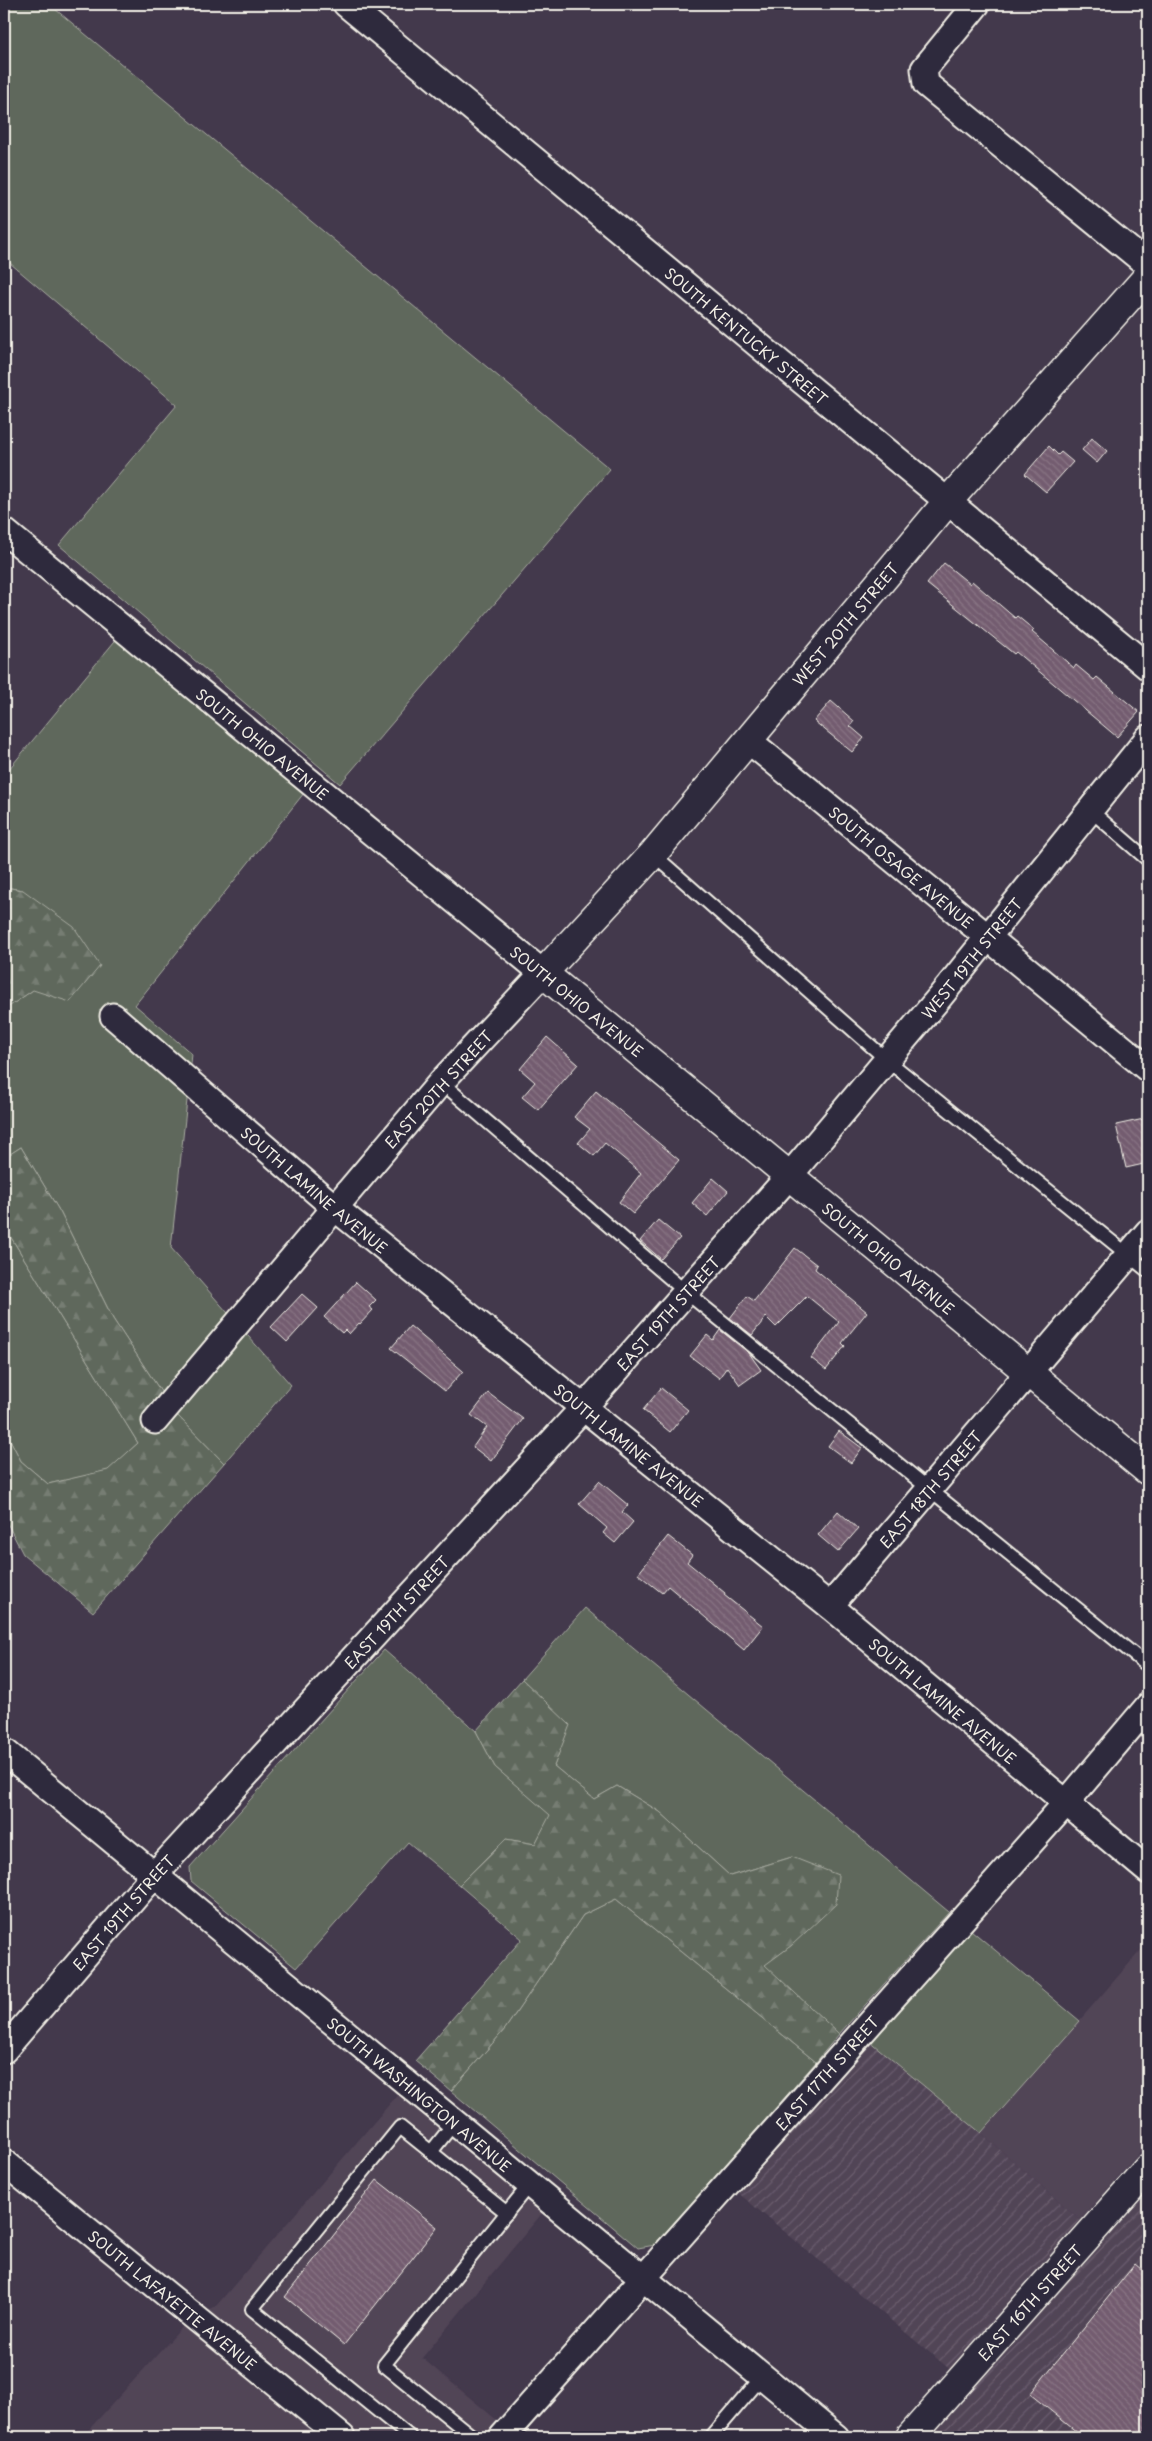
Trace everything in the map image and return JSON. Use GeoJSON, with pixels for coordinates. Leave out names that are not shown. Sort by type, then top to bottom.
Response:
{"type":"FeatureCollection","features":[{"type":"Feature","properties":{"kind":"street","name":"SOUTH KENTUCKY STREET"},"geometry":{"type":"LineString","coordinates":[[346,4],[1148,667]]}},
{"type":"Feature","properties":{"kind":"street"},"geometry":{"type":"LineString","coordinates":[[977,4],[924,69],[926,84],[1148,265]]}},
{"type":"Feature","properties":{"kind":"street","name":"WEST 20TH STREET"},"geometry":{"type":"LineString","coordinates":[[543,973],[653,854],[948,501],[1148,276]]}},
{"type":"Feature","properties":{"kind":"street","name":"SOUTH OHIO AVENUE"},"geometry":{"type":"LineString","coordinates":[[4,531],[1148,1471]]}},
{"type":"Feature","properties":{"kind":"street","name":"WEST 19TH STREET"},"geometry":{"type":"LineString","coordinates":[[790,1175],[988,937],[1148,738]]}},
{"type":"Feature","properties":{"kind":"street","name":"SOUTH OSAGE AVENUE"},"geometry":{"type":"LineString","coordinates":[[748,740],[1148,1069]]}},
{"type":"Feature","properties":{"kind":"street","name":"EAST 20TH STREET"},"geometry":{"type":"LineString","coordinates":[[155,1421],[441,1082],[543,973]]}},
{"type":"Feature","properties":{"kind":"street","name":"SOUTH LAMINE AVENUE"},"geometry":{"type":"LineString","coordinates":[[112,1016],[335,1208],[830,1606],[1148,1871]]}},
{"type":"Feature","properties":{"kind":"street","name":"EAST 19TH STREET"},"geometry":{"type":"LineString","coordinates":[[4,2050],[156,1874],[584,1407],[790,1175]]}},
{"type":"Feature","properties":{"kind":"street","name":"EAST 18TH STREET"},"geometry":{"type":"LineString","coordinates":[[830,1606],[1148,1232]]}},
{"type":"Feature","properties":{"kind":"street","name":"EAST 17TH STREET"},"geometry":{"type":"LineString","coordinates":[[502,2437],[1066,1803],[1148,1706]]}},
{"type":"Feature","properties":{"kind":"street","name":"SOUTH WASHINGTON AVENUE"},"geometry":{"type":"LineString","coordinates":[[4,1751],[156,1874],[642,2279],[836,2437]]}},
{"type":"Feature","properties":{"kind":"street","name":"SOUTH LAFAYETTE AVENUE"},"geometry":{"type":"LineString","coordinates":[[4,2162],[342,2437]]}},
{"type":"Feature","properties":{"kind":"street","name":"EAST 16TH STREET"},"geometry":{"type":"LineString","coordinates":[[910,2437],[1148,2168]]}},
{"type":"Feature","properties":{"kind":"lane"},"geometry":{"type":"LineString","coordinates":[[1090,810],[1148,860]]}},
{"type":"Feature","properties":{"kind":"lane"},"geometry":{"type":"LineString","coordinates":[[653,854],[887,1060],[1148,1271]]}},
{"type":"Feature","properties":{"kind":"lane"},"geometry":{"type":"LineString","coordinates":[[441,1082],[687,1293],[1148,1666]]}},
{"type":"Feature","properties":{"kind":"lane"},"geometry":{"type":"LineString","coordinates":[[431,2152],[454,2123]]}},
{"type":"Feature","properties":{"kind":"lane"},"geometry":{"type":"LineString","coordinates":[[410,2437],[252,2309],[400,2127],[506,2213]]}},
{"type":"Feature","properties":{"kind":"lane"},"geometry":{"type":"LineString","coordinates":[[473,2437],[384,2365],[529,2185]]}},
{"type":"Feature","properties":{"kind":"lane"},"geometry":{"type":"LineString","coordinates":[[710,2437],[762,2377]]}},
{"type":"Feature","properties":{"kind":"shaded area"},"geometry":{"type":"Polygon","coordinates":[[[1148,1942],[1148,2143],[1080,2220],[981,2133],[1148,1942]]]}},
{"type":"Feature","properties":{"kind":"shaded area"},"geometry":{"type":"Polygon","coordinates":[[[868,2040],[981,2133],[1080,2220],[953,2372],[737,2192],[868,2040]]]}},
{"type":"Feature","properties":{"kind":"shaded area"},"geometry":{"type":"Polygon","coordinates":[[[406,2085],[549,2205],[422,2358],[498,2421],[484,2437],[82,2437],[188,2321],[216,2306],[406,2085]]]}},
{"type":"Feature","properties":{"kind":"shaded area"},"geometry":{"type":"Polygon","coordinates":[[[1148,2192],[1148,2437],[929,2437],[1148,2192]]]}},
{"type":"Feature","properties":{"kind":"green space"},"geometry":{"type":"Polygon","coordinates":[[[4,4],[49,4],[610,469],[340,784],[59,545],[177,405],[4,258],[4,4]]]}},
{"type":"Feature","properties":{"kind":"green space"},"geometry":{"type":"Polygon","coordinates":[[[124,630],[312,783],[135,1005],[192,1054],[171,1248],[291,1385],[224,1463],[175,1413],[113,1319],[60,1212],[21,1147],[4,1158],[4,1010],[33,990],[23,890],[4,887],[4,775],[124,630]]]}},
{"type":"Feature","properties":{"kind":"green space"},"geometry":{"type":"Polygon","coordinates":[[[4,887],[23,890],[74,927],[100,966],[70,1002],[33,990],[4,1010],[4,887]]]}},
{"type":"Feature","properties":{"kind":"green space"},"geometry":{"type":"Polygon","coordinates":[[[21,1147],[60,1212],[113,1319],[175,1413],[224,1463],[93,1612],[23,1554],[4,1517],[4,1428],[21,1461],[48,1484],[108,1470],[138,1443],[4,1226],[4,1158],[21,1147]]]}},
{"type":"Feature","properties":{"kind":"green space"},"geometry":{"type":"Polygon","coordinates":[[[4,1226],[138,1443],[108,1471],[48,1484],[21,1461],[4,1428],[4,1226]]]}},
{"type":"Feature","properties":{"kind":"green space"},"geometry":{"type":"Polygon","coordinates":[[[585,1608],[949,1912],[839,2034],[764,1965],[792,1945],[792,1857],[730,1876],[660,1812],[617,1786],[594,1799],[554,1766],[569,1725],[522,1679],[585,1608]]]}},
{"type":"Feature","properties":{"kind":"green space"},"geometry":{"type":"Polygon","coordinates":[[[384,1650],[476,1731],[495,1767],[551,1815],[535,1844],[505,1839],[459,1885],[408,1842],[296,1968],[191,1881],[190,1867],[384,1650]]]}},
{"type":"Feature","properties":{"kind":"green space"},"geometry":{"type":"Polygon","coordinates":[[[522,1679],[570,1725],[554,1766],[594,1799],[617,1786],[660,1812],[730,1876],[792,1857],[838,1875],[836,1904],[792,1945],[765,1965],[839,2034],[816,2062],[616,1899],[583,1915],[505,2029],[451,2091],[415,2061],[522,1939],[459,1885],[506,1839],[535,1844],[550,1815],[495,1767],[476,1731],[522,1679]]]}},
{"type":"Feature","properties":{"kind":"green space"},"geometry":{"type":"Polygon","coordinates":[[[616,1899],[816,2062],[655,2245],[638,2248],[451,2091],[505,2029],[583,1915],[616,1899]]]}},
{"type":"Feature","properties":{"kind":"green space"},"geometry":{"type":"Polygon","coordinates":[[[965,1925],[1080,2021],[981,2133],[868,2040],[965,1925]]]}},
{"type":"Feature","properties":{"kind":"building"},"geometry":{"type":"Polygon","coordinates":[[[1092,438],[1107,451],[1097,463],[1082,450],[1092,438]]]}},
{"type":"Feature","properties":{"kind":"building"},"geometry":{"type":"Polygon","coordinates":[[[1049,446],[1058,455],[1061,452],[1073,462],[1046,492],[1025,474],[1049,446]]]}},
{"type":"Feature","properties":{"kind":"building"},"geometry":{"type":"Polygon","coordinates":[[[944,563],[970,584],[972,581],[1015,618],[1017,616],[1034,630],[1032,632],[1074,668],[1076,665],[1094,680],[1097,677],[1139,712],[1117,737],[1016,652],[1014,654],[927,584],[944,563]]]}},
{"type":"Feature","properties":{"kind":"building"},"geometry":{"type":"Polygon","coordinates":[[[831,701],[854,721],[850,726],[864,738],[852,752],[814,721],[831,701]]]}},
{"type":"Feature","properties":{"kind":"building"},"geometry":{"type":"Polygon","coordinates":[[[547,1037],[578,1064],[538,1110],[522,1097],[535,1082],[520,1069],[547,1037]]]}},
{"type":"Feature","properties":{"kind":"building"},"geometry":{"type":"Polygon","coordinates":[[[596,1091],[679,1160],[633,1214],[619,1202],[641,1173],[605,1143],[594,1156],[578,1143],[590,1129],[574,1117],[596,1091]]]}},
{"type":"Feature","properties":{"kind":"building"},"geometry":{"type":"Polygon","coordinates":[[[1144,1119],[1148,1136],[1148,1163],[1126,1168],[1116,1125],[1144,1119]]]}},
{"type":"Feature","properties":{"kind":"building"},"geometry":{"type":"Polygon","coordinates":[[[713,1178],[728,1191],[707,1216],[692,1203],[713,1178]]]}},
{"type":"Feature","properties":{"kind":"building"},"geometry":{"type":"Polygon","coordinates":[[[658,1220],[680,1238],[661,1259],[640,1241],[658,1220]]]}},
{"type":"Feature","properties":{"kind":"building"},"geometry":{"type":"Polygon","coordinates":[[[795,1248],[817,1265],[815,1269],[867,1312],[842,1343],[845,1346],[826,1370],[811,1358],[839,1322],[807,1296],[776,1327],[766,1317],[752,1335],[730,1318],[747,1296],[754,1301],[795,1248]]]}},
{"type":"Feature","properties":{"kind":"building"},"geometry":{"type":"Polygon","coordinates":[[[356,1282],[376,1300],[369,1307],[373,1310],[360,1324],[349,1334],[345,1330],[342,1333],[324,1317],[356,1282]]]}},
{"type":"Feature","properties":{"kind":"building"},"geometry":{"type":"Polygon","coordinates":[[[302,1294],[318,1308],[287,1342],[271,1327],[302,1294]]]}},
{"type":"Feature","properties":{"kind":"building"},"geometry":{"type":"Polygon","coordinates":[[[410,1326],[463,1371],[445,1391],[391,1348],[410,1326]]]}},
{"type":"Feature","properties":{"kind":"building"},"geometry":{"type":"Polygon","coordinates":[[[720,1330],[749,1353],[761,1370],[740,1385],[727,1367],[719,1378],[690,1356],[707,1335],[713,1340],[720,1330]]]}},
{"type":"Feature","properties":{"kind":"building"},"geometry":{"type":"Polygon","coordinates":[[[661,1388],[688,1410],[670,1432],[643,1410],[661,1388]]]}},
{"type":"Feature","properties":{"kind":"building"},"geometry":{"type":"Polygon","coordinates":[[[488,1393],[523,1419],[491,1461],[473,1447],[487,1427],[471,1415],[488,1393]]]}},
{"type":"Feature","properties":{"kind":"building"},"geometry":{"type":"Polygon","coordinates":[[[839,1431],[862,1448],[851,1463],[828,1446],[839,1431]]]}},
{"type":"Feature","properties":{"kind":"building"},"geometry":{"type":"Polygon","coordinates":[[[599,1481],[628,1505],[622,1512],[633,1522],[615,1543],[603,1533],[607,1528],[579,1504],[599,1481]]]}},
{"type":"Feature","properties":{"kind":"building"},"geometry":{"type":"Polygon","coordinates":[[[838,1511],[858,1529],[838,1552],[818,1535],[838,1511]]]}},
{"type":"Feature","properties":{"kind":"building"},"geometry":{"type":"Polygon","coordinates":[[[668,1536],[692,1555],[687,1562],[763,1626],[744,1650],[668,1586],[662,1593],[638,1574],[668,1536]]]}},
{"type":"Feature","properties":{"kind":"building"},"geometry":{"type":"Polygon","coordinates":[[[377,2180],[437,2227],[344,2345],[285,2297],[377,2180]]]}},
{"type":"Feature","properties":{"kind":"building"},"geometry":{"type":"Polygon","coordinates":[[[1135,2264],[1148,2275],[1148,2437],[1083,2437],[1030,2394],[1135,2264]]]}}]}
